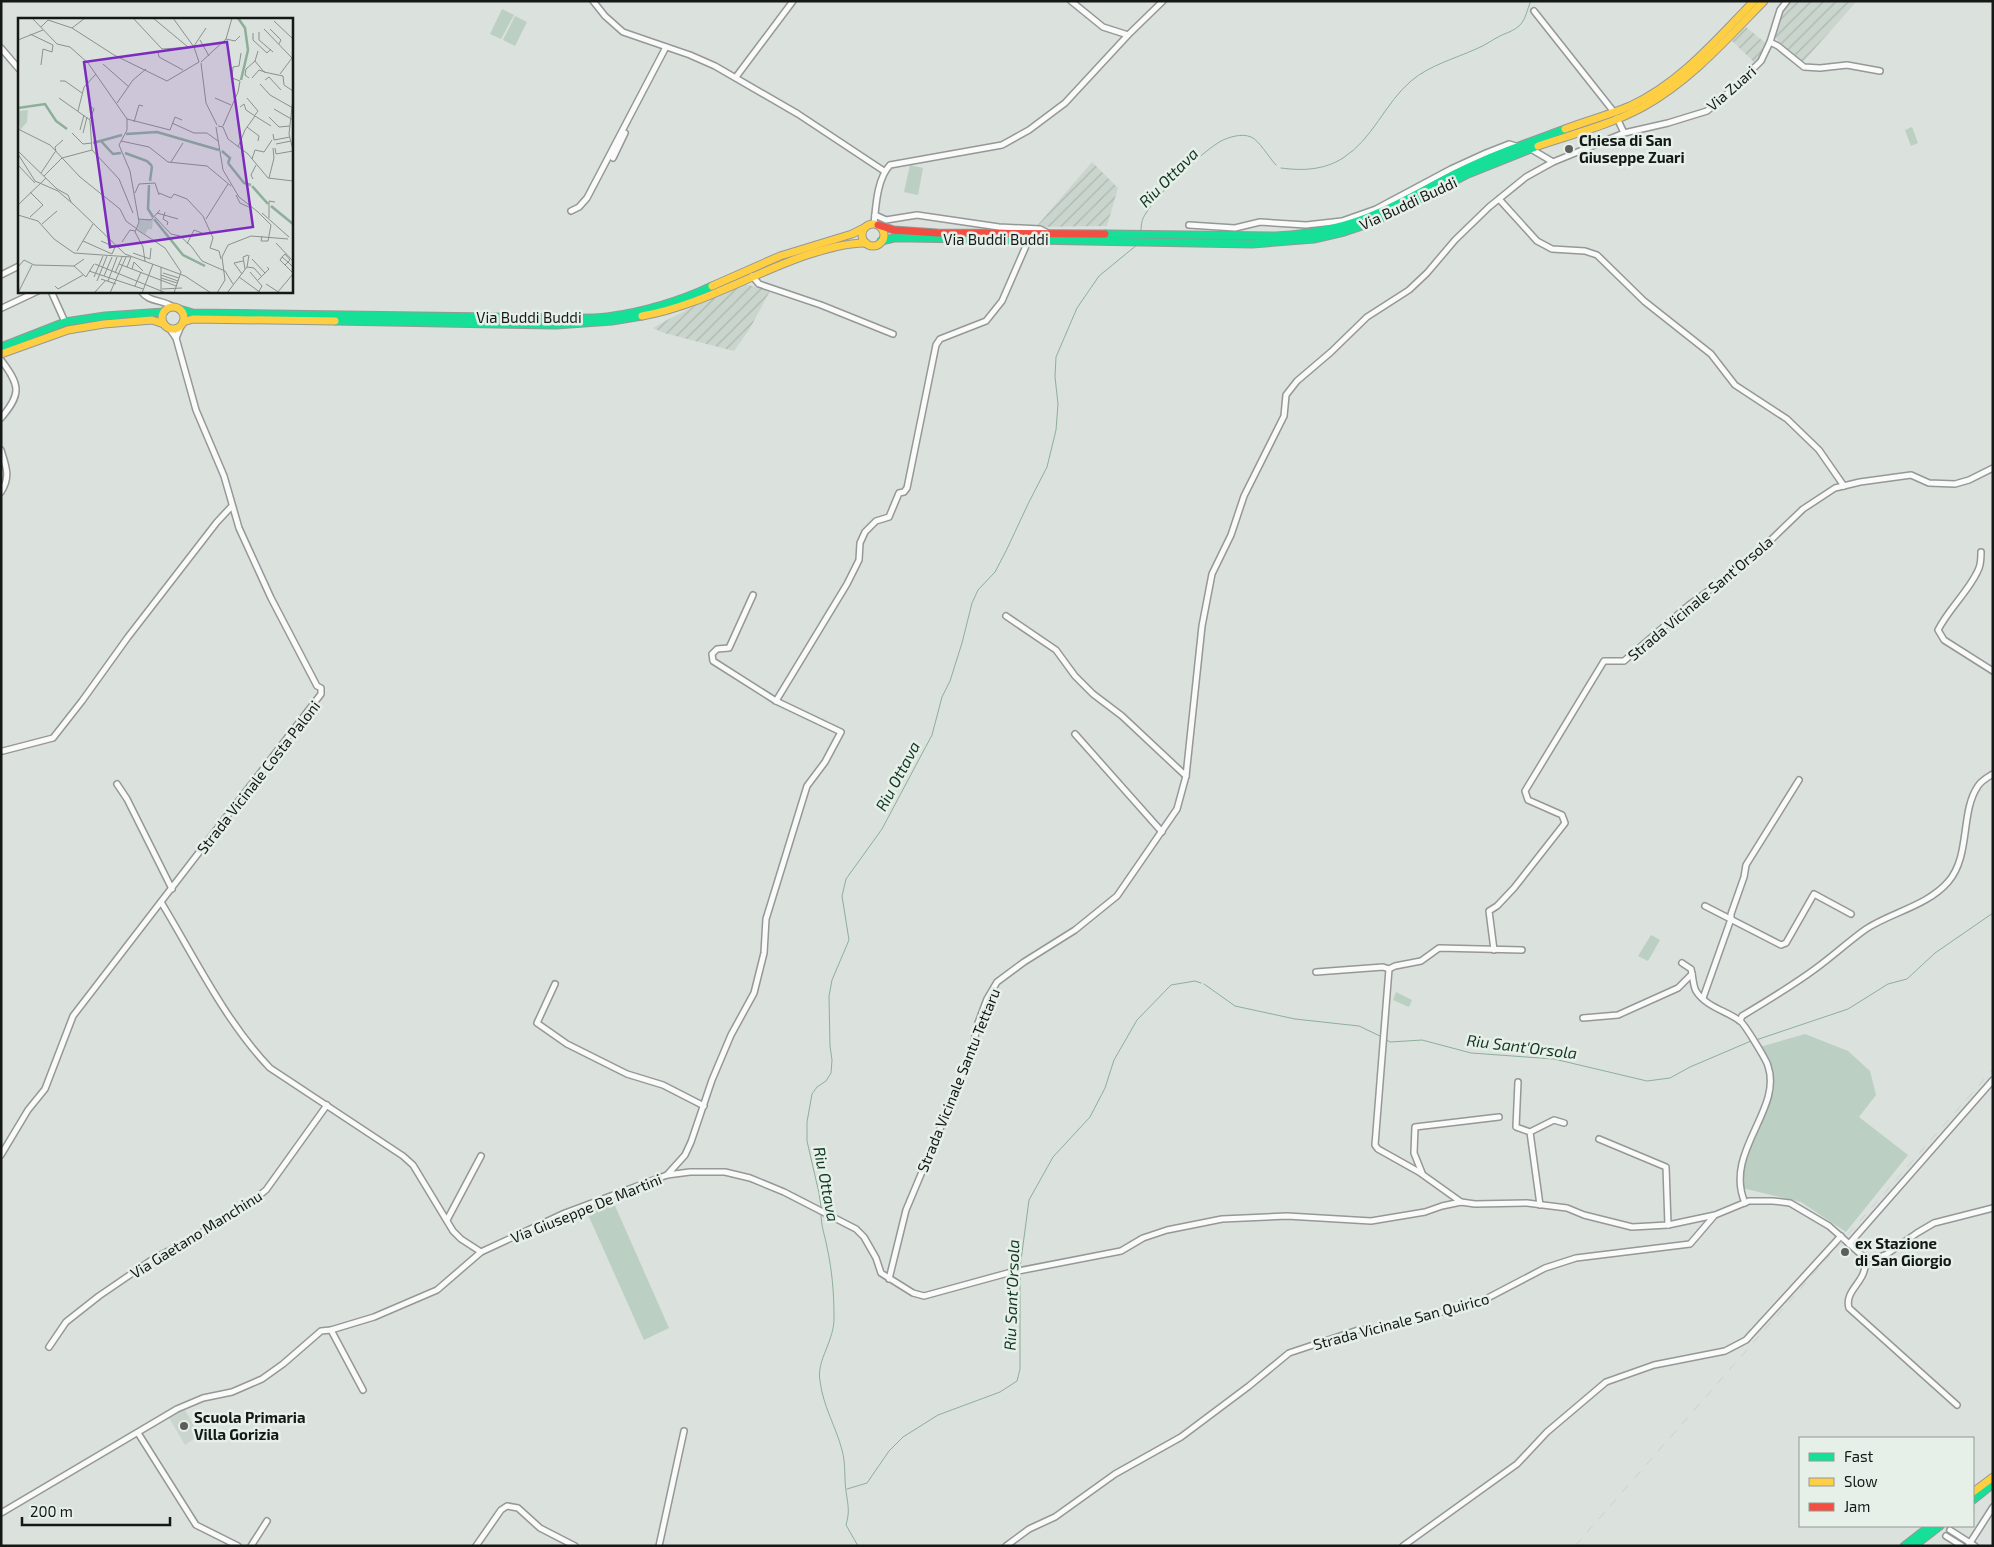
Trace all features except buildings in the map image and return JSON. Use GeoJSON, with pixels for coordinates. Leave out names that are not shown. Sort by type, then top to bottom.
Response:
{"type":"FeatureCollection","features":[{"type":"Feature","properties":{"kind":"main road","name":"Via Buddi Buddi"},"geometry":{"type":"LineString","coordinates":[[881,241],[894,238],[1132,238],[1151,234],[1291,235],[1332,229],[1379,213],[1470,166],[1517,146],[1616,115],[1671,82],[1705,52],[1754,1]]}},
{"type":"Feature","properties":{"kind":"main road","name":"Via Buddi Buddi"},"geometry":{"type":"LineString","coordinates":[[876,225],[916,232],[1048,233],[1132,238],[1150,242],[1277,244],[1345,232],[1373,222],[1479,169],[1656,100],[1696,70],[1764,1]]}},
{"type":"Feature","properties":{"kind":"main road"},"geometry":{"type":"LineString","coordinates":[[876,225],[883,231],[881,241],[874,246],[866,243],[862,234],[864,228],[876,225]]}},
{"type":"Feature","properties":{"kind":"main road","name":"Via Buddi Buddi"},"geometry":{"type":"LineString","coordinates":[[176,308],[193,313],[606,317],[645,310],[698,293],[780,256],[852,234],[864,228]]}},
{"type":"Feature","properties":{"kind":"main road","name":"Via Buddi Buddi"},"geometry":{"type":"LineString","coordinates":[[182,324],[193,319],[556,325],[607,323],[647,317],[700,299],[782,263],[834,246],[854,242],[866,243]]}},
{"type":"Feature","properties":{"kind":"main road"},"geometry":{"type":"LineString","coordinates":[[1,347],[65,322],[105,316],[164,312],[176,308],[184,315],[182,324],[175,329],[152,320],[104,324],[68,330],[1,354]]}},
{"type":"Feature","properties":{"kind":"main road"},"geometry":{"type":"LineString","coordinates":[[164,312],[162,318],[166,326]]}},
{"type":"Feature","properties":{"kind":"main road"},"geometry":{"type":"LineString","coordinates":[[1974,1491],[1993,1477]]}},
{"type":"Feature","properties":{"kind":"main road"},"geometry":{"type":"LineString","coordinates":[[1974,1499],[1993,1484]]}},
{"type":"Feature","properties":{"kind":"main road"},"geometry":{"type":"LineString","coordinates":[[1904,1546],[1929,1527]]}},
{"type":"Feature","properties":{"kind":"main road"},"geometry":{"type":"LineString","coordinates":[[1914,1546],[1939,1527]]}},
{"type":"Feature","properties":{"kind":"street"},"geometry":{"type":"LineString","coordinates":[[593,1],[622,32],[699,59],[736,77],[806,118],[884,171]]}},
{"type":"Feature","properties":{"kind":"street"},"geometry":{"type":"LineString","coordinates":[[736,77],[793,1]]}},
{"type":"Feature","properties":{"kind":"street"},"geometry":{"type":"LineString","coordinates":[[1071,1],[1103,27],[1128,35]]}},
{"type":"Feature","properties":{"kind":"street"},"geometry":{"type":"LineString","coordinates":[[876,225],[875,215],[884,171],[890,165],[1002,145],[1029,130],[1065,103],[1128,35],[1163,1]]}},
{"type":"Feature","properties":{"kind":"street","name":"Via Zuari"},"geometry":{"type":"LineString","coordinates":[[1553,162],[1624,133],[1707,111],[1761,61],[1770,42],[1780,10],[1787,1]]}},
{"type":"Feature","properties":{"kind":"street"},"geometry":{"type":"LineString","coordinates":[[1534,11],[1616,115],[1624,133]]}},
{"type":"Feature","properties":{"kind":"street"},"geometry":{"type":"LineString","coordinates":[[1770,42],[1778,46],[1804,67],[1846,65],[1880,71]]}},
{"type":"Feature","properties":{"kind":"street"},"geometry":{"type":"LineString","coordinates":[[1,48],[18,68]]}},
{"type":"Feature","properties":{"kind":"street"},"geometry":{"type":"LineString","coordinates":[[613,158],[668,48]]}},
{"type":"Feature","properties":{"kind":"street"},"geometry":{"type":"LineString","coordinates":[[571,211],[579,207],[587,198],[668,48]]}},
{"type":"Feature","properties":{"kind":"street"},"geometry":{"type":"LineString","coordinates":[[1189,225],[1235,228],[1260,222],[1306,225],[1342,220],[1376,209],[1451,169],[1509,144],[1517,146]]}},
{"type":"Feature","properties":{"kind":"street"},"geometry":{"type":"LineString","coordinates":[[1530,149],[1553,162]]}},
{"type":"Feature","properties":{"kind":"street","name":"Strada Vicinale Santu Tettaru"},"geometry":{"type":"LineString","coordinates":[[889,1279],[909,1201],[964,1072],[987,999],[997,982],[1024,962],[1075,930],[1117,896],[1177,808],[1186,776],[1202,626],[1212,574],[1231,535],[1244,496],[1284,416],[1286,395],[1297,381],[1368,317],[1409,290],[1427,274],[1455,240],[1499,199],[1526,177],[1553,162]]}},
{"type":"Feature","properties":{"kind":"street"},"geometry":{"type":"LineString","coordinates":[[1499,199],[1537,241],[1552,249],[1585,251],[1598,256],[1644,302],[1711,354],[1735,385],[1787,419],[1819,450],[1844,486]]}},
{"type":"Feature","properties":{"kind":"street"},"geometry":{"type":"LineString","coordinates":[[875,215],[886,220],[917,215],[999,227],[1040,229],[1048,233]]}},
{"type":"Feature","properties":{"kind":"street"},"geometry":{"type":"LineString","coordinates":[[973,233],[980,224]]}},
{"type":"Feature","properties":{"kind":"street"},"geometry":{"type":"LineString","coordinates":[[1291,235],[1306,225]]}},
{"type":"Feature","properties":{"kind":"street"},"geometry":{"type":"LineString","coordinates":[[776,701],[847,584],[859,560],[860,543],[866,532],[876,521],[889,517],[900,493],[904,492],[907,488],[936,345],[940,339],[986,321],[1002,301],[1029,239]]}},
{"type":"Feature","properties":{"kind":"street"},"geometry":{"type":"LineString","coordinates":[[1,275],[18,266]]}},
{"type":"Feature","properties":{"kind":"street"},"geometry":{"type":"LineString","coordinates":[[752,276],[760,284],[821,305],[893,334]]}},
{"type":"Feature","properties":{"kind":"street"},"geometry":{"type":"LineString","coordinates":[[2,308],[36,292]]}},
{"type":"Feature","properties":{"kind":"street"},"geometry":{"type":"LineString","coordinates":[[51,292],[65,322]]}},
{"type":"Feature","properties":{"kind":"street"},"geometry":{"type":"LineString","coordinates":[[142,292],[149,300],[163,302],[176,308]]}},
{"type":"Feature","properties":{"kind":"street"},"geometry":{"type":"LineString","coordinates":[[176,338],[182,324]]}},
{"type":"Feature","properties":{"kind":"street","name":"Strada Vicinale Costa Paloni"},"geometry":{"type":"LineString","coordinates":[[1,1156],[28,1110],[45,1089],[73,1016],[321,694],[321,688],[317,686],[271,598],[239,528],[224,476],[196,410],[176,338],[166,326]]}},
{"type":"Feature","properties":{"kind":"street"},"geometry":{"type":"LineString","coordinates":[[1,360],[14,376],[16,388],[14,403],[1,418]]}},
{"type":"Feature","properties":{"kind":"street"},"geometry":{"type":"LineString","coordinates":[[1,450],[8,472],[7,483],[1,492]]}},
{"type":"Feature","properties":{"kind":"street","name":"Strada Vicinale Sant'Orsola"},"geometry":{"type":"LineString","coordinates":[[1494,950],[1489,911],[1497,906],[1514,888],[1565,823],[1562,815],[1528,800],[1525,791],[1604,661],[1624,661],[1689,605],[1748,562],[1802,509],[1835,488],[1911,475],[1929,483],[1955,484],[1969,480],[1993,468]]}},
{"type":"Feature","properties":{"kind":"street"},"geometry":{"type":"LineString","coordinates":[[3,751],[53,738],[212,529],[232,507]]}},
{"type":"Feature","properties":{"kind":"street"},"geometry":{"type":"LineString","coordinates":[[1981,552],[1980,566],[1976,575],[1944,618],[1938,630],[1944,640],[1993,671]]}},
{"type":"Feature","properties":{"kind":"street"},"geometry":{"type":"LineString","coordinates":[[667,1175],[691,1142],[712,1080],[731,1035],[754,993],[764,953],[766,919],[807,786],[826,762],[841,732],[776,701],[713,661],[712,654],[717,648],[729,648],[754,596]]}},
{"type":"Feature","properties":{"kind":"street"},"geometry":{"type":"LineString","coordinates":[[1006,616],[1056,650],[1075,676],[1093,694],[1122,716],[1186,776]]}},
{"type":"Feature","properties":{"kind":"street"},"geometry":{"type":"LineString","coordinates":[[1075,734],[1162,832]]}},
{"type":"Feature","properties":{"kind":"street"},"geometry":{"type":"LineString","coordinates":[[1740,1021],[1742,1016],[1814,970],[1867,929],[1933,896],[1948,883],[1956,871],[1962,852],[1973,796],[1979,785],[1993,774]]}},
{"type":"Feature","properties":{"kind":"street"},"geometry":{"type":"LineString","coordinates":[[1703,998],[1731,919],[1746,865],[1799,780]]}},
{"type":"Feature","properties":{"kind":"street"},"geometry":{"type":"LineString","coordinates":[[117,784],[127,799],[172,889]]}},
{"type":"Feature","properties":{"kind":"street"},"geometry":{"type":"LineString","coordinates":[[1705,906],[1781,945],[1786,943],[1814,894],[1851,914]]}},
{"type":"Feature","properties":{"kind":"street"},"geometry":{"type":"LineString","coordinates":[[161,902],[230,1018],[248,1043],[270,1068],[403,1156],[413,1165],[447,1220],[461,1238],[481,1252]]}},
{"type":"Feature","properties":{"kind":"street"},"geometry":{"type":"LineString","coordinates":[[1461,1202],[1422,1174],[1378,1149],[1375,1145],[1390,970],[1395,966],[1420,961],[1439,948],[1522,950]]}},
{"type":"Feature","properties":{"kind":"street"},"geometry":{"type":"LineString","coordinates":[[1682,963],[1691,969],[1696,991],[1703,998],[1740,1021],[1747,1028],[1768,1065],[1770,1084],[1766,1107],[1754,1128],[1740,1168],[1740,1190],[1745,1203]]}},
{"type":"Feature","properties":{"kind":"street"},"geometry":{"type":"LineString","coordinates":[[1316,972],[1383,967],[1390,970]]}},
{"type":"Feature","properties":{"kind":"street"},"geometry":{"type":"LineString","coordinates":[[1583,1018],[1618,1015],[1678,988],[1692,974]]}},
{"type":"Feature","properties":{"kind":"street"},"geometry":{"type":"LineString","coordinates":[[555,984],[537,1023],[567,1044],[627,1074],[663,1085],[704,1106]]}},
{"type":"Feature","properties":{"kind":"street"},"geometry":{"type":"LineString","coordinates":[[1849,1244],[1993,1080]]}},
{"type":"Feature","properties":{"kind":"street"},"geometry":{"type":"LineString","coordinates":[[1518,1082],[1516,1127],[1530,1132],[1554,1120],[1564,1123]]}},
{"type":"Feature","properties":{"kind":"street","name":"Via Gaetano Manchinu"},"geometry":{"type":"LineString","coordinates":[[49,1347],[66,1322],[99,1296],[153,1259],[246,1206],[266,1190],[327,1105]]}},
{"type":"Feature","properties":{"kind":"street"},"geometry":{"type":"LineString","coordinates":[[1422,1174],[1414,1152],[1415,1127],[1499,1117]]}},
{"type":"Feature","properties":{"kind":"street"},"geometry":{"type":"LineString","coordinates":[[1530,1132],[1540,1205]]}},
{"type":"Feature","properties":{"kind":"street"},"geometry":{"type":"LineString","coordinates":[[1599,1140],[1666,1167],[1668,1225]]}},
{"type":"Feature","properties":{"kind":"street"},"geometry":{"type":"LineString","coordinates":[[447,1220],[481,1156]]}},
{"type":"Feature","properties":{"kind":"street","name":"Via Giuseppe De Martini"},"geometry":{"type":"LineString","coordinates":[[1,1513],[178,1409],[203,1398],[232,1392],[262,1379],[284,1364],[321,1331],[331,1330],[374,1316],[437,1290],[481,1252],[565,1213],[667,1175],[690,1172],[725,1172],[750,1178],[784,1192],[856,1229],[864,1236],[876,1258],[881,1273],[913,1293],[924,1296],[1008,1274],[1121,1251],[1143,1238],[1167,1230],[1222,1219],[1287,1216],[1371,1221],[1425,1212],[1461,1202],[1567,1208],[1632,1227],[1668,1225],[1715,1215],[1749,1201],[1790,1203],[1829,1226],[1854,1250],[1867,1258]]}},
{"type":"Feature","properties":{"kind":"street"},"geometry":{"type":"LineString","coordinates":[[1957,1405],[1850,1308],[1848,1302],[1862,1276],[1867,1258],[1875,1260],[1887,1254],[1917,1233],[1934,1224],[1993,1208]]}},
{"type":"Feature","properties":{"kind":"street","name":"Strada Vicinale San Quirico"},"geometry":{"type":"LineString","coordinates":[[1006,1546],[1029,1529],[1055,1517],[1115,1474],[1181,1437],[1289,1353],[1358,1330],[1381,1328],[1480,1302],[1545,1268],[1576,1258],[1690,1244],[1715,1215]]}},
{"type":"Feature","properties":{"kind":"street"},"geometry":{"type":"LineString","coordinates":[[1403,1546],[1517,1464],[1547,1432],[1606,1382],[1654,1365],[1725,1350],[1746,1340],[1841,1236]]}},
{"type":"Feature","properties":{"kind":"street"},"geometry":{"type":"LineString","coordinates":[[331,1330],[363,1390]]}},
{"type":"Feature","properties":{"kind":"street"},"geometry":{"type":"LineString","coordinates":[[659,1546],[684,1431]]}},
{"type":"Feature","properties":{"kind":"street"},"geometry":{"type":"LineString","coordinates":[[138,1433],[196,1525],[238,1546]]}},
{"type":"Feature","properties":{"kind":"street"},"geometry":{"type":"LineString","coordinates":[[476,1546],[501,1510],[507,1506],[518,1508],[540,1528],[575,1546]]}},
{"type":"Feature","properties":{"kind":"street"},"geometry":{"type":"LineString","coordinates":[[1950,1530],[1971,1545],[1993,1507]]}},
{"type":"Feature","properties":{"kind":"street"},"geometry":{"type":"LineString","coordinates":[[251,1546],[267,1520]]}},
{"type":"Feature","properties":{"kind":"street"},"geometry":{"type":"LineString","coordinates":[[1946,1536],[1962,1546]]}},
{"type":"Feature","properties":{"kind":"shaded area"},"geometry":{"type":"Polygon","coordinates":[[[1789,1],[1857,1],[1802,63],[1781,46],[1775,36],[1778,24],[1789,1]]]}},
{"type":"Feature","properties":{"kind":"shaded area"},"geometry":{"type":"Polygon","coordinates":[[[1746,27],[1768,45],[1756,64],[1732,41],[1746,27]]]}},
{"type":"Feature","properties":{"kind":"shaded area"},"geometry":{"type":"Polygon","coordinates":[[[1092,162],[1118,188],[1107,226],[1036,227],[1092,162]]]}},
{"type":"Feature","properties":{"kind":"shaded area"},"geometry":{"type":"Polygon","coordinates":[[[741,283],[770,291],[749,330],[734,351],[664,333],[653,328],[669,319],[741,283]]]}},
{"type":"Feature","properties":{"kind":"shaded area","name":"Scuola Primaria Villa Gorizia"},"geometry":{"type":"Polygon","coordinates":[[[184,1408],[199,1435],[185,1445],[168,1416],[184,1408]]]}},
{"type":"Feature","properties":{"kind":"green space"},"geometry":{"type":"Polygon","coordinates":[[[502,9],[514,15],[501,39],[490,34],[502,9]]]}},
{"type":"Feature","properties":{"kind":"green space"},"geometry":{"type":"Polygon","coordinates":[[[515,16],[527,22],[515,46],[503,40],[515,16]]]}},
{"type":"Feature","properties":{"kind":"green space"},"geometry":{"type":"Polygon","coordinates":[[[1912,127],[1918,143],[1911,146],[1905,130],[1912,127]]]}},
{"type":"Feature","properties":{"kind":"green space"},"geometry":{"type":"Polygon","coordinates":[[[910,165],[923,168],[918,195],[904,192],[910,165]]]}},
{"type":"Feature","properties":{"kind":"green space"},"geometry":{"type":"Polygon","coordinates":[[[1651,935],[1660,940],[1648,961],[1638,956],[1651,935]]]}},
{"type":"Feature","properties":{"kind":"green space"},"geometry":{"type":"Polygon","coordinates":[[[1396,992],[1412,1000],[1409,1007],[1393,1000],[1396,992]]]}},
{"type":"Feature","properties":{"kind":"green space"},"geometry":{"type":"Polygon","coordinates":[[[1805,1034],[1848,1051],[1870,1071],[1876,1095],[1859,1117],[1908,1155],[1846,1232],[1801,1202],[1742,1188],[1741,1180],[1755,1128],[1774,1090],[1760,1047],[1805,1034]]]}},
{"type":"Feature","properties":{"kind":"green space"},"geometry":{"type":"Polygon","coordinates":[[[612,1199],[669,1328],[644,1340],[586,1210],[612,1199]]]}},
{"type":"Feature","properties":{"kind":"waterway","name":"Riu Ottava"},"geometry":{"type":"LineString","coordinates":[[1281,168],[1313,169],[1343,158],[1363,141],[1402,90],[1418,75],[1434,66],[1479,48],[1515,29],[1524,20],[1531,1]]}},
{"type":"Feature","properties":{"kind":"waterway","name":"Riu Ottava"},"geometry":{"type":"LineString","coordinates":[[1141,231],[1145,215],[1160,195],[1192,164],[1221,141],[1240,135],[1251,137],[1261,145],[1276,165]]}},
{"type":"Feature","properties":{"kind":"waterway","name":"Riu Ottava"},"geometry":{"type":"LineString","coordinates":[[821,1207],[807,1141],[807,1122],[812,1094],[817,1087],[826,1081],[831,1073],[829,996],[832,980],[849,940],[842,896],[846,879],[882,829],[932,735],[942,697],[950,681],[962,643],[972,603],[978,590],[995,572],[1047,467],[1056,430],[1058,404],[1055,377],[1056,357],[1077,308],[1099,276],[1138,244]]}},
{"type":"Feature","properties":{"kind":"waterway","name":"Riu Sant'Orsola"},"geometry":{"type":"LineString","coordinates":[[1756,1040],[1848,1009],[1888,984],[1907,979],[1935,953],[1993,913]]}},
{"type":"Feature","properties":{"kind":"waterway","name":"Riu Sant'Orsola"},"geometry":{"type":"LineString","coordinates":[[1020,1268],[1029,1200],[1053,1157],[1090,1117],[1105,1088],[1114,1060],[1137,1020],[1171,985],[1195,981],[1201,983]]}},
{"type":"Feature","properties":{"kind":"waterway","name":"Riu Sant'Orsola"},"geometry":{"type":"LineString","coordinates":[[1204,984],[1235,1006],[1295,1019],[1359,1026],[1382,1037]]}},
{"type":"Feature","properties":{"kind":"waterway","name":"Riu Sant'Orsola"},"geometry":{"type":"LineString","coordinates":[[1385,1039],[1390,1042],[1422,1040],[1471,1053],[1554,1059],[1647,1081],[1670,1078],[1690,1067],[1751,1041]]}},
{"type":"Feature","properties":{"kind":"waterway","name":"Riu Ottava"},"geometry":{"type":"LineString","coordinates":[[821,1214],[833,1290],[834,1325],[819,1373],[824,1399],[843,1455],[848,1508],[846,1525],[858,1546]]}},
{"type":"Feature","properties":{"kind":"waterway","name":"Riu Sant'Orsola"},"geometry":{"type":"LineString","coordinates":[[847,1489],[867,1483],[889,1451],[903,1437],[938,1415],[1000,1392],[1017,1381],[1020,1369],[1020,1272]]}},
{"type":"Feature","properties":{"kind":"railway"},"geometry":{"type":"LineString","coordinates":[[1575,1546],[1993,1069]]}},
{"type":"Feature","properties":{"kind":"traffic: fast"},"geometry":{"type":"LineString","coordinates":[[1105,234],[1276,236],[1303,234],[1329,229],[1368,217],[1458,172],[1565,129]]}},
{"type":"Feature","properties":{"kind":"traffic: fast"},"geometry":{"type":"LineString","coordinates":[[881,241],[894,238],[910,238],[1252,244],[1314,239],[1374,222],[1468,174],[1538,146]]}},
{"type":"Feature","properties":{"kind":"traffic: fast"},"geometry":{"type":"LineString","coordinates":[[179,309],[193,313],[594,318],[648,309],[712,286]]}},
{"type":"Feature","properties":{"kind":"traffic: fast"},"geometry":{"type":"LineString","coordinates":[[1,347],[65,322],[105,316],[164,312]]}},
{"type":"Feature","properties":{"kind":"traffic: fast"},"geometry":{"type":"LineString","coordinates":[[335,321],[556,325],[612,321],[642,316]]}},
{"type":"Feature","properties":{"kind":"traffic: fast"},"geometry":{"type":"LineString","coordinates":[[1974,1499],[1993,1484]]}},
{"type":"Feature","properties":{"kind":"traffic: fast"},"geometry":{"type":"LineString","coordinates":[[1904,1546],[1929,1527]]}},
{"type":"Feature","properties":{"kind":"traffic: fast"},"geometry":{"type":"LineString","coordinates":[[1914,1546],[1939,1527]]}},
{"type":"Feature","properties":{"kind":"traffic: slow"},"geometry":{"type":"LineString","coordinates":[[1565,129],[1630,106],[1665,85],[1696,60],[1754,1]]}},
{"type":"Feature","properties":{"kind":"traffic: slow"},"geometry":{"type":"LineString","coordinates":[[1538,146],[1618,119],[1643,107],[1677,85],[1707,59],[1764,1]]}},
{"type":"Feature","properties":{"kind":"traffic: slow"},"geometry":{"type":"LineString","coordinates":[[873,224],[881,227],[884,235],[881,243],[873,246],[865,243],[862,235],[865,227],[873,224]]}},
{"type":"Feature","properties":{"kind":"traffic: slow"},"geometry":{"type":"LineString","coordinates":[[712,286],[780,256],[852,234],[864,228]]}},
{"type":"Feature","properties":{"kind":"traffic: slow"},"geometry":{"type":"LineString","coordinates":[[642,316],[684,305],[807,255],[843,245],[866,243]]}},
{"type":"Feature","properties":{"kind":"traffic: slow"},"geometry":{"type":"LineString","coordinates":[[173,307],[181,310],[184,318],[181,326],[173,329],[165,326],[162,318],[165,310],[173,307]]}},
{"type":"Feature","properties":{"kind":"traffic: slow"},"geometry":{"type":"LineString","coordinates":[[183,322],[193,319],[335,321]]}},
{"type":"Feature","properties":{"kind":"traffic: slow"},"geometry":{"type":"LineString","coordinates":[[1,354],[68,330],[104,324],[152,320],[164,324]]}},
{"type":"Feature","properties":{"kind":"traffic: slow"},"geometry":{"type":"LineString","coordinates":[[1974,1491],[1993,1477]]}},
{"type":"Feature","properties":{"kind":"traffic: jam"},"geometry":{"type":"LineString","coordinates":[[878,225],[894,230],[937,233],[1105,234]]}},
{"type":"Feature","properties":{"kind":"place","name":"Chiesa di San Giuseppe Zuari"},"geometry":{"type":"Point","coordinates":[1569,149]}},
{"type":"Feature","properties":{"kind":"place","name":"ex Stazione di San Giorgio"},"geometry":{"type":"Point","coordinates":[1845,1252]}},
{"type":"Feature","properties":{"kind":"place","name":"Scuola Primaria Villa Gorizia"},"geometry":{"type":"Point","coordinates":[184,1426]}}]}
